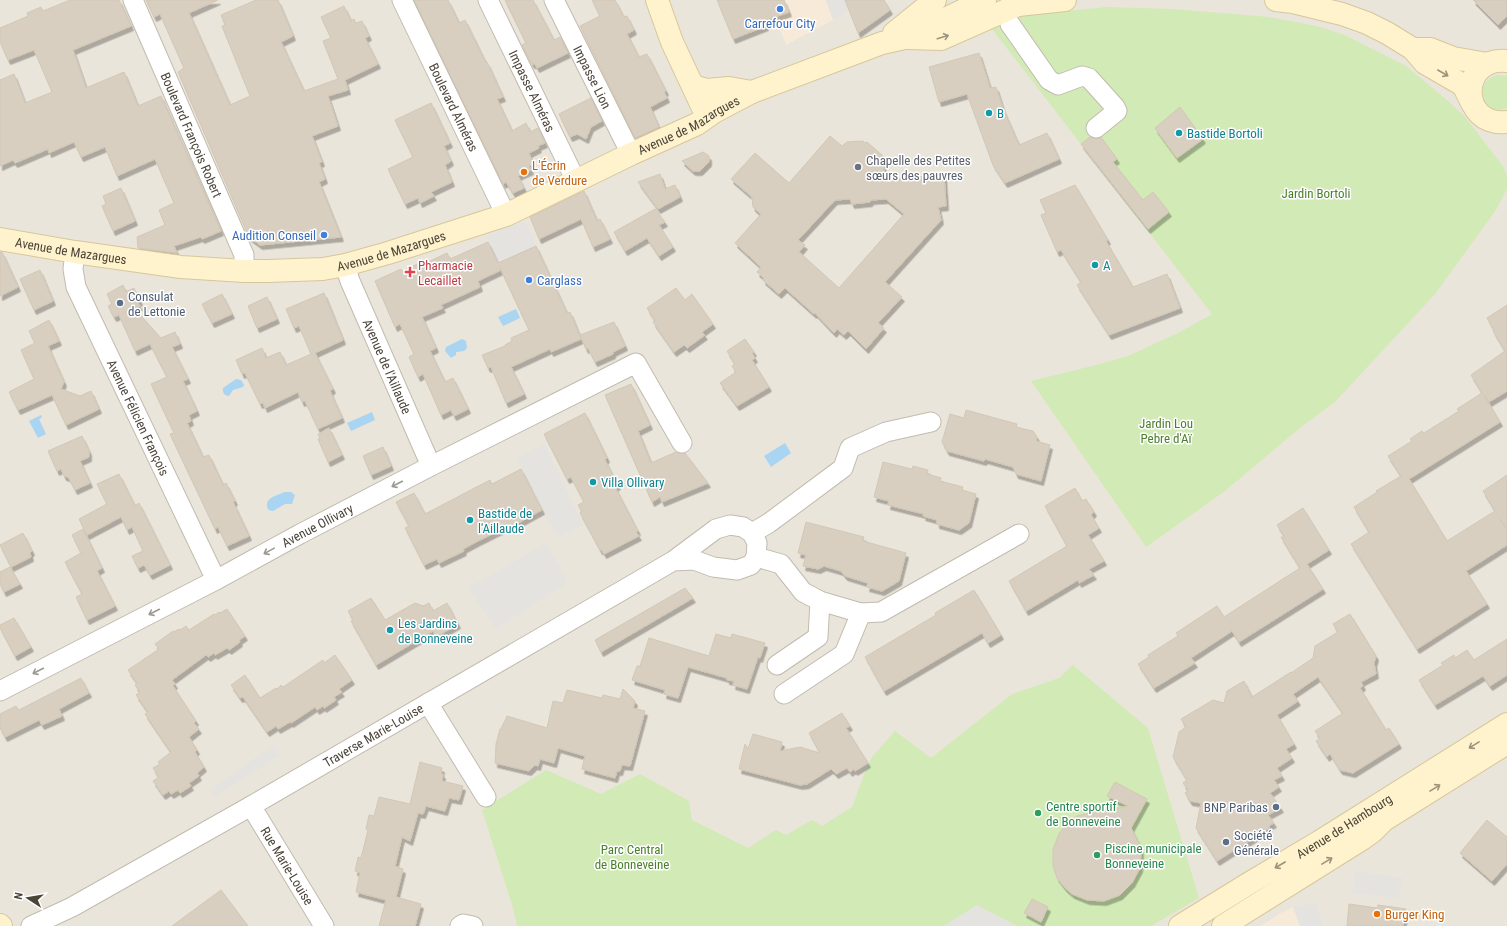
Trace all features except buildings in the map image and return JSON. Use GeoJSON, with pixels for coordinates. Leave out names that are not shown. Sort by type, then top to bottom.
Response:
{"type":"FeatureCollection","features":[{"type":"Feature","properties":{"kind":"street","name":"Boulevard François Robert"},"geometry":{"type":"LineString","coordinates":[[133,0],[244,255],[244,271]]}},
{"type":"Feature","properties":{"kind":"street","name":"Boulevard Alméras"},"geometry":{"type":"LineString","coordinates":[[402,0],[506,215]]}},
{"type":"Feature","properties":{"kind":"street","name":"Impasse Alméras"},"geometry":{"type":"LineString","coordinates":[[488,0],[576,181]]}},
{"type":"Feature","properties":{"kind":"street","name":"Impasse Lion"},"geometry":{"type":"LineString","coordinates":[[554,0],[631,154]]}},
{"type":"Feature","properties":{"kind":"street"},"geometry":{"type":"LineString","coordinates":[[657,0],[672,42],[708,116]]}},
{"type":"Feature","properties":{"kind":"street","name":"Avenue de Mazargues"},"geometry":{"type":"LineString","coordinates":[[882,43],[935,0]]}},
{"type":"Feature","properties":{"kind":"street","name":"Avenue de Mazargues"},"geometry":{"type":"LineString","coordinates":[[0,239],[75,252],[181,267],[244,271],[322,269],[346,265],[506,215],[631,154],[690,128],[708,116],[752,92],[882,43],[905,38],[985,0]]}},
{"type":"Feature","properties":{"kind":"street"},"geometry":{"type":"LineString","coordinates":[[997,0],[1018,10],[1064,0]]}},
{"type":"Feature","properties":{"kind":"street"},"geometry":{"type":"LineString","coordinates":[[1276,0],[1293,2],[1342,14],[1367,23],[1413,49],[1425,63],[1463,85],[1477,112],[1497,121],[1507,136]]}},
{"type":"Feature","properties":{"kind":"street","name":"Avenue de Mazargues"},"geometry":{"type":"LineString","coordinates":[[905,38],[941,39],[1018,10]]}},
{"type":"Feature","properties":{"kind":"street"},"geometry":{"type":"LineString","coordinates":[[1018,10],[1049,80],[1058,85],[1082,76],[1089,78],[1115,107],[1117,112],[1096,128]]}},
{"type":"Feature","properties":{"kind":"street"},"geometry":{"type":"LineString","coordinates":[[1413,49],[1430,49],[1454,58],[1502,62]]}},
{"type":"Feature","properties":{"kind":"street"},"geometry":{"type":"LineString","coordinates":[[1472,103],[1470,85],[1479,69],[1502,62]]}},
{"type":"Feature","properties":{"kind":"street","name":"Avenue de Mazargues"},"geometry":{"type":"LineString","coordinates":[[693,86],[707,90],[729,88],[752,92]]}},
{"type":"Feature","properties":{"kind":"street","name":"Avenue Félicien François"},"geometry":{"type":"LineString","coordinates":[[75,252],[73,269],[76,287],[216,580]]}},
{"type":"Feature","properties":{"kind":"street","name":"Avenue de l'Aillaude"},"geometry":{"type":"LineString","coordinates":[[346,265],[350,281],[431,466]]}},
{"type":"Feature","properties":{"kind":"street","name":"Avenue Ollivary"},"geometry":{"type":"LineString","coordinates":[[0,691],[216,580],[300,534],[431,466],[636,363],[682,443]]}},
{"type":"Feature","properties":{"kind":"street"},"geometry":{"type":"LineString","coordinates":[[931,422],[886,432],[850,448],[843,468],[769,523],[752,533],[757,543],[756,557],[781,564],[803,592],[820,600],[861,613],[881,612],[1018,534]]}},
{"type":"Feature","properties":{"kind":"street","name":"Traverse Marie-Louise"},"geometry":{"type":"LineString","coordinates":[[31,926],[72,907],[252,806],[673,561],[716,529],[730,525],[743,527],[752,533]]}},
{"type":"Feature","properties":{"kind":"street","name":"Traverse Marie-Louise"},"geometry":{"type":"LineString","coordinates":[[673,561],[694,560],[713,567],[737,570],[751,565],[756,557]]}},
{"type":"Feature","properties":{"kind":"street"},"geometry":{"type":"LineString","coordinates":[[777,664],[818,637],[820,600]]}},
{"type":"Feature","properties":{"kind":"street"},"geometry":{"type":"LineString","coordinates":[[784,694],[844,654],[861,613]]}},
{"type":"Feature","properties":{"kind":"street"},"geometry":{"type":"LineString","coordinates":[[428,703],[486,797]]}},
{"type":"Feature","properties":{"kind":"street","name":"Avenue de Hambourg"},"geometry":{"type":"LineString","coordinates":[[1180,926],[1319,842],[1507,724]]}},
{"type":"Feature","properties":{"kind":"street","name":"Avenue de Hambourg"},"geometry":{"type":"LineString","coordinates":[[1223,926],[1362,839],[1384,820],[1507,743]]}},
{"type":"Feature","properties":{"kind":"street","name":"Rue Marie-Louise"},"geometry":{"type":"LineString","coordinates":[[252,806],[324,926]]}},
{"type":"Feature","properties":{"kind":"street"},"geometry":{"type":"LineString","coordinates":[[1195,926],[1238,899],[1248,884]]}},
{"type":"Feature","properties":{"kind":"street"},"geometry":{"type":"LineString","coordinates":[[1237,926],[1271,896]]}},
{"type":"Feature","properties":{"kind":"street"},"geometry":{"type":"LineString","coordinates":[[62,926],[72,907]]}},
{"type":"Feature","properties":{"kind":"street"},"geometry":{"type":"LineString","coordinates":[[460,926],[463,924],[473,926]]}},
{"type":"Feature","properties":{"kind":"shaded area"},"geometry":{"type":"Polygon","coordinates":[[[0,0],[1507,0],[1507,926],[0,926],[0,0]]]}},
{"type":"Feature","properties":{"kind":"shaded area"},"geometry":{"type":"Polygon","coordinates":[[[768,0],[845,0],[850,11],[786,45],[768,0]]]}},
{"type":"Feature","properties":{"kind":"shaded area"},"geometry":{"type":"Polygon","coordinates":[[[826,0],[845,0],[850,11],[833,20],[826,0]]]}},
{"type":"Feature","properties":{"kind":"shaded area"},"geometry":{"type":"Polygon","coordinates":[[[525,221],[536,246],[498,263],[488,242],[487,235],[525,221]]]}},
{"type":"Feature","properties":{"kind":"shaded area"},"geometry":{"type":"Polygon","coordinates":[[[544,443],[583,525],[558,538],[517,459],[544,443]]]}},
{"type":"Feature","properties":{"kind":"shaded area"},"geometry":{"type":"Polygon","coordinates":[[[546,543],[568,582],[496,629],[468,588],[546,543]]]}},
{"type":"Feature","properties":{"kind":"shaded area"},"geometry":{"type":"Polygon","coordinates":[[[274,745],[280,756],[215,796],[211,788],[274,745]]]}},
{"type":"Feature","properties":{"kind":"shaded area"},"geometry":{"type":"Polygon","coordinates":[[[1356,871],[1403,878],[1398,898],[1352,893],[1356,871]]]}},
{"type":"Feature","properties":{"kind":"shaded area"},"geometry":{"type":"Polygon","coordinates":[[[1315,902],[1323,926],[1300,926],[1293,907],[1315,902]]]}},
{"type":"Feature","properties":{"kind":"shaded area"},"geometry":{"type":"Polygon","coordinates":[[[977,905],[1017,926],[944,926],[977,905]]]}},
{"type":"Feature","properties":{"kind":"shaded area"},"geometry":{"type":"Polygon","coordinates":[[[1293,907],[1300,926],[1261,926],[1281,913],[1293,907]]]}},
{"type":"Feature","properties":{"kind":"green space","name":"Jardin Bortoli"},"geometry":{"type":"Polygon","coordinates":[[[1107,7],[1173,9],[1269,17],[1317,26],[1345,35],[1406,66],[1448,101],[1465,117],[1503,166],[1507,176],[1507,189],[1496,210],[1435,294],[1335,402],[1301,427],[1225,491],[1146,547],[1031,381],[1128,356],[1180,332],[1212,314],[992,29],[1013,16],[1107,7]]]}},
{"type":"Feature","properties":{"kind":"green space"},"geometry":{"type":"Polygon","coordinates":[[[1498,75],[1507,76],[1507,108],[1499,110],[1492,108],[1487,104],[1483,98],[1482,91],[1484,85],[1489,79],[1498,75]]]}},
{"type":"Feature","properties":{"kind":"green space","name":"Parc Central de Bonneveine"},"geometry":{"type":"Polygon","coordinates":[[[1073,665],[1148,728],[1199,898],[1151,926],[1017,926],[977,906],[944,926],[517,926],[513,908],[482,810],[546,770],[601,794],[640,774],[689,801],[692,820],[748,848],[776,830],[786,835],[812,820],[822,826],[852,807],[872,757],[895,731],[931,758],[1012,694],[1059,678],[1073,665]]]}},
{"type":"Feature","properties":{"kind":"water"},"geometry":{"type":"Polygon","coordinates":[[[516,309],[520,318],[503,326],[498,317],[516,309]]]}},
{"type":"Feature","properties":{"kind":"water"},"geometry":{"type":"Polygon","coordinates":[[[462,339],[466,341],[467,348],[464,351],[456,352],[456,355],[451,358],[445,351],[446,347],[462,339]]]}},
{"type":"Feature","properties":{"kind":"water"},"geometry":{"type":"Polygon","coordinates":[[[236,379],[241,380],[244,385],[243,387],[233,390],[229,396],[225,395],[223,393],[223,388],[236,379]]]}},
{"type":"Feature","properties":{"kind":"water"},"geometry":{"type":"Polygon","coordinates":[[[372,412],[375,420],[351,431],[347,423],[372,412]]]}},
{"type":"Feature","properties":{"kind":"water"},"geometry":{"type":"Polygon","coordinates":[[[41,415],[42,418],[39,419],[46,434],[38,438],[29,421],[41,415]]]}},
{"type":"Feature","properties":{"kind":"water"},"geometry":{"type":"Polygon","coordinates":[[[785,443],[791,453],[771,467],[764,456],[785,443]]]}},
{"type":"Feature","properties":{"kind":"water"},"geometry":{"type":"Polygon","coordinates":[[[285,492],[291,492],[295,495],[292,504],[285,504],[273,511],[269,510],[267,502],[273,497],[285,492]]]}},
{"type":"Feature","properties":{"kind":"place","name":"Carrefour City"},"geometry":{"type":"Point","coordinates":[780,9]}},
{"type":"Feature","properties":{"kind":"place","name":"B"},"geometry":{"type":"Point","coordinates":[989,113]}},
{"type":"Feature","properties":{"kind":"place","name":"Bastide Bortoli"},"geometry":{"type":"Point","coordinates":[1179,133]}},
{"type":"Feature","properties":{"kind":"place","name":"Chapelle des Petites sœurs des pauvres"},"geometry":{"type":"Point","coordinates":[858,167]}},
{"type":"Feature","properties":{"kind":"place","name":"L'Écrin de Verdure"},"geometry":{"type":"Point","coordinates":[524,172]}},
{"type":"Feature","properties":{"kind":"place","name":"Audition Conseil"},"geometry":{"type":"Point","coordinates":[324,235]}},
{"type":"Feature","properties":{"kind":"place","name":"A"},"geometry":{"type":"Point","coordinates":[1095,265]}},
{"type":"Feature","properties":{"kind":"place","name":"Pharmacie Lecaillet"},"geometry":{"type":"Point","coordinates":[410,272]}},
{"type":"Feature","properties":{"kind":"place","name":"Carglass"},"geometry":{"type":"Point","coordinates":[529,280]}},
{"type":"Feature","properties":{"kind":"place","name":"Consulat de Lettonie"},"geometry":{"type":"Point","coordinates":[120,303]}},
{"type":"Feature","properties":{"kind":"place","name":"Villa Ollivary"},"geometry":{"type":"Point","coordinates":[593,482]}},
{"type":"Feature","properties":{"kind":"place","name":"Bastide de l'Aillaude"},"geometry":{"type":"Point","coordinates":[470,520]}},
{"type":"Feature","properties":{"kind":"place","name":"Les Jardins de Bonneveine"},"geometry":{"type":"Point","coordinates":[390,630]}},
{"type":"Feature","properties":{"kind":"place","name":"BNP Paribas"},"geometry":{"type":"Point","coordinates":[1276,807]}},
{"type":"Feature","properties":{"kind":"place","name":"Centre sportif de Bonneveine"},"geometry":{"type":"Point","coordinates":[1038,813]}},
{"type":"Feature","properties":{"kind":"place","name":"Société Générale"},"geometry":{"type":"Point","coordinates":[1226,842]}},
{"type":"Feature","properties":{"kind":"place","name":"Piscine municipale Bonneveine"},"geometry":{"type":"Point","coordinates":[1097,855]}},
{"type":"Feature","properties":{"kind":"place","name":"Burger King"},"geometry":{"type":"Point","coordinates":[1377,914]}},
{"type":"Feature","properties":{"kind":"park label","name":"Jardin Lou Pebre d'Aï"},"geometry":{"type":"Point","coordinates":[1166,430]}}]}
